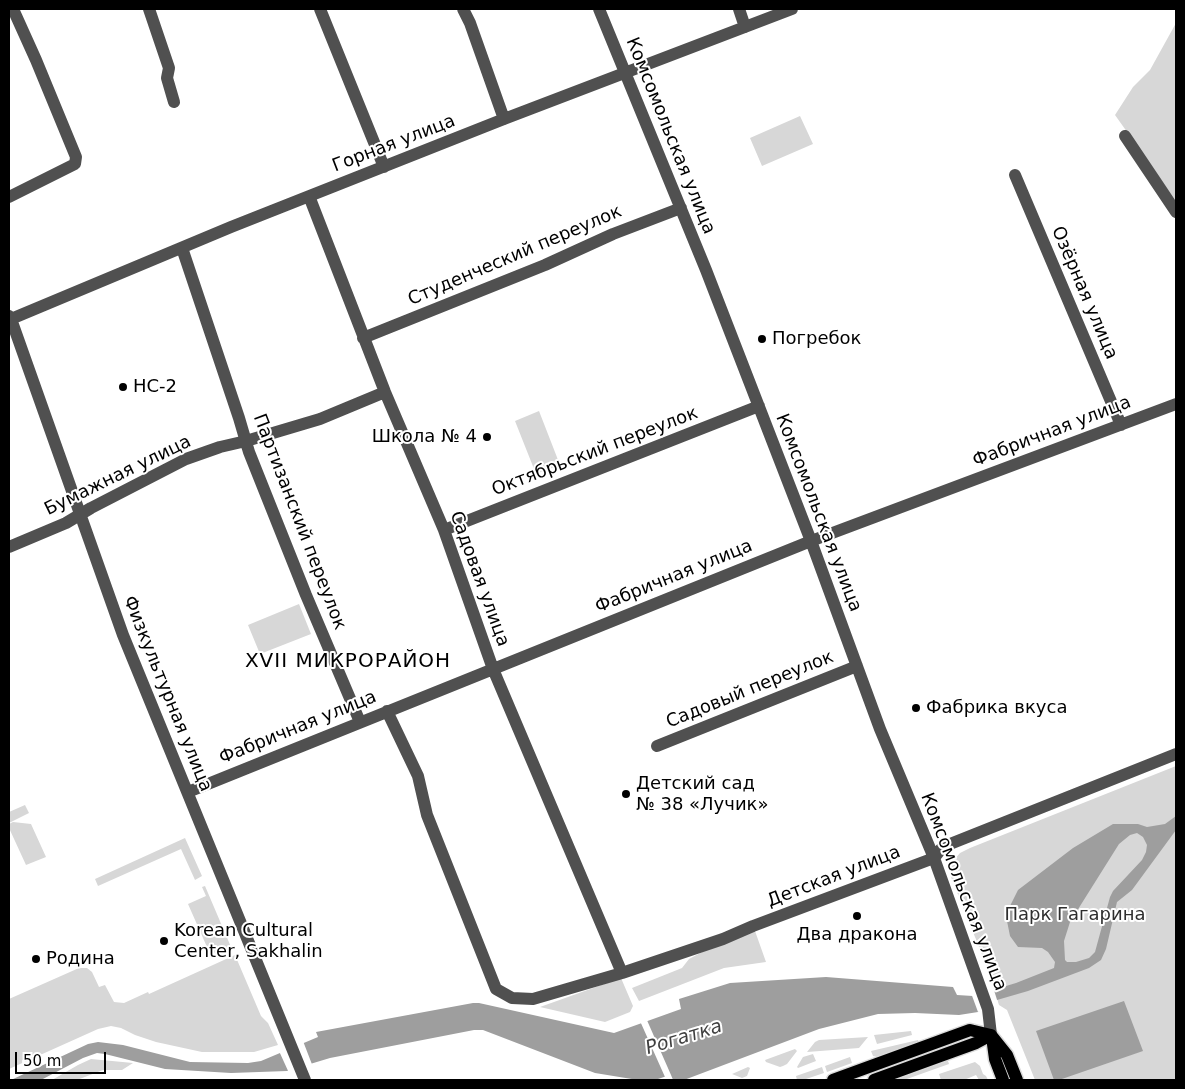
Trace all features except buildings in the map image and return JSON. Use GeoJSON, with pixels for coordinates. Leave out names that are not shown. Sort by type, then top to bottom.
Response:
{"type":"FeatureCollection","features":[{"type":"Feature","properties":{"kind":"main road"},"geometry":{"type":"LineString","coordinates":[[833,1080],[970,1030],[991,1035],[1007,1055],[1017,1080]]}},
{"type":"Feature","properties":{"kind":"main road"},"geometry":{"type":"LineString","coordinates":[[874,1080],[976,1043],[991,1035]]}},
{"type":"Feature","properties":{"kind":"main road","name":"Комсомольская улица"},"geometry":{"type":"LineString","coordinates":[[991,1035],[995,1059],[1003,1080]]}},
{"type":"Feature","properties":{"kind":"street"},"geometry":{"type":"LineString","coordinates":[[9,197],[74,164],[76,157],[13,9]]}},
{"type":"Feature","properties":{"kind":"street"},"geometry":{"type":"LineString","coordinates":[[148,9],[169,68],[166,78],[174,102]]}},
{"type":"Feature","properties":{"kind":"street"},"geometry":{"type":"LineString","coordinates":[[320,9],[384,166]]}},
{"type":"Feature","properties":{"kind":"street"},"geometry":{"type":"LineString","coordinates":[[463,9],[470,23],[504,119]]}},
{"type":"Feature","properties":{"kind":"street","name":"Комсомольская улица"},"geometry":{"type":"LineString","coordinates":[[599,9],[759,406],[880,729],[934,858],[988,1009],[991,1035]]}},
{"type":"Feature","properties":{"kind":"street"},"geometry":{"type":"LineString","coordinates":[[738,9],[745,27]]}},
{"type":"Feature","properties":{"kind":"street","name":"Горная улица"},"geometry":{"type":"LineString","coordinates":[[10,318],[384,166],[792,9]]}},
{"type":"Feature","properties":{"kind":"street"},"geometry":{"type":"LineString","coordinates":[[1125,136],[1176,212]]}},
{"type":"Feature","properties":{"kind":"street","name":"Озёрная улица"},"geometry":{"type":"LineString","coordinates":[[1015,175],[1121,425]]}},
{"type":"Feature","properties":{"kind":"street","name":"Садовая улица"},"geometry":{"type":"LineString","coordinates":[[309,196],[363,338],[444,530],[493,669],[622,972]]}},
{"type":"Feature","properties":{"kind":"street","name":"Студенческий переулок"},"geometry":{"type":"LineString","coordinates":[[363,338],[545,265],[613,234],[680,208]]}},
{"type":"Feature","properties":{"kind":"street","name":"Партизанский переулок"},"geometry":{"type":"LineString","coordinates":[[182,248],[240,418],[246,442],[306,595],[360,722]]}},
{"type":"Feature","properties":{"kind":"street","name":"Физкультурная улица"},"geometry":{"type":"LineString","coordinates":[[10,318],[123,635],[305,1078]]}},
{"type":"Feature","properties":{"kind":"street","name":"Бумажная улица"},"geometry":{"type":"LineString","coordinates":[[9,547],[81,515],[90,508],[186,459],[320,419],[385,392]]}},
{"type":"Feature","properties":{"kind":"street","name":"Фабричная улица"},"geometry":{"type":"LineString","coordinates":[[188,792],[811,541],[1176,404]]}},
{"type":"Feature","properties":{"kind":"street","name":"Октябрьский переулок"},"geometry":{"type":"LineString","coordinates":[[444,530],[759,406]]}},
{"type":"Feature","properties":{"kind":"street","name":"Садовый переулок"},"geometry":{"type":"LineString","coordinates":[[657,746],[857,666]]}},
{"type":"Feature","properties":{"kind":"street","name":"Детская улица"},"geometry":{"type":"LineString","coordinates":[[387,711],[418,776],[427,815],[496,989],[512,998],[533,999],[723,939],[934,858],[941,849],[950,844],[1176,754]]}},
{"type":"Feature","properties":{"kind":"green space"},"geometry":{"type":"Polygon","coordinates":[[[1176,23],[1176,201],[1115,115],[1133,87],[1150,70],[1176,23]]]}},
{"type":"Feature","properties":{"kind":"green space"},"geometry":{"type":"Polygon","coordinates":[[[800,116],[813,144],[762,166],[750,138],[800,116]]]}},
{"type":"Feature","properties":{"kind":"green space"},"geometry":{"type":"Polygon","coordinates":[[[539,411],[560,465],[536,474],[515,421],[539,411]]]}},
{"type":"Feature","properties":{"kind":"green space"},"geometry":{"type":"Polygon","coordinates":[[[299,604],[311,634],[260,654],[248,625],[299,604]]]}},
{"type":"Feature","properties":{"kind":"green space","name":"Парк Гагарина"},"geometry":{"type":"Polygon","coordinates":[[[1176,766],[1176,1080],[1035,1080],[1007,1010],[999,1005],[985,962],[951,877],[950,870],[954,860],[960,853],[970,848],[1176,766]]]}},
{"type":"Feature","properties":{"kind":"green space"},"geometry":{"type":"Polygon","coordinates":[[[25,805],[29,813],[9,823],[9,812],[25,805]]]}},
{"type":"Feature","properties":{"kind":"green space"},"geometry":{"type":"Polygon","coordinates":[[[13,822],[31,824],[46,857],[26,865],[9,828],[9,824],[13,822]]]}},
{"type":"Feature","properties":{"kind":"green space"},"geometry":{"type":"Polygon","coordinates":[[[185,838],[202,876],[195,880],[181,849],[98,886],[95,879],[185,838]]]}},
{"type":"Feature","properties":{"kind":"green space"},"geometry":{"type":"Polygon","coordinates":[[[205,886],[231,947],[216,955],[210,945],[207,947],[188,904],[206,896],[202,887],[205,886]]]}},
{"type":"Feature","properties":{"kind":"green space"},"geometry":{"type":"Polygon","coordinates":[[[755,931],[766,962],[724,968],[639,1001],[632,988],[682,968],[689,959],[721,942],[755,931]]]}},
{"type":"Feature","properties":{"kind":"green space"},"geometry":{"type":"Polygon","coordinates":[[[235,955],[261,1016],[268,1023],[278,1045],[254,1052],[202,1052],[156,1042],[111,1026],[98,1029],[9,1069],[9,999],[79,968],[87,968],[92,972],[99,987],[105,985],[114,1002],[124,1003],[148,992],[149,994],[235,955]]]}},
{"type":"Feature","properties":{"kind":"green space"},"geometry":{"type":"Polygon","coordinates":[[[621,978],[633,1006],[630,1012],[605,1022],[540,1007],[621,978]]]}},
{"type":"Feature","properties":{"kind":"green space"},"geometry":{"type":"Polygon","coordinates":[[[911,1031],[912,1035],[877,1044],[874,1035],[911,1031]]]}},
{"type":"Feature","properties":{"kind":"green space"},"geometry":{"type":"Polygon","coordinates":[[[868,1037],[859,1048],[807,1052],[819,1040],[868,1037]]]}},
{"type":"Feature","properties":{"kind":"green space"},"geometry":{"type":"Polygon","coordinates":[[[918,1040],[919,1044],[881,1058],[873,1056],[871,1051],[918,1040]]]}},
{"type":"Feature","properties":{"kind":"green space"},"geometry":{"type":"Polygon","coordinates":[[[795,1049],[797,1051],[787,1064],[783,1066],[780,1067],[765,1060],[795,1049]]]}},
{"type":"Feature","properties":{"kind":"green space"},"geometry":{"type":"Polygon","coordinates":[[[813,1054],[816,1061],[797,1067],[803,1057],[813,1054]]]}},
{"type":"Feature","properties":{"kind":"green space"},"geometry":{"type":"Polygon","coordinates":[[[850,1057],[852,1063],[827,1072],[825,1066],[850,1057]]]}},
{"type":"Feature","properties":{"kind":"green space"},"geometry":{"type":"Polygon","coordinates":[[[947,1058],[949,1064],[904,1080],[887,1080],[947,1058]]]}},
{"type":"Feature","properties":{"kind":"green space"},"geometry":{"type":"Polygon","coordinates":[[[91,1059],[133,1063],[122,1070],[103,1070],[77,1080],[52,1080],[78,1065],[91,1059]]]}},
{"type":"Feature","properties":{"kind":"green space"},"geometry":{"type":"Polygon","coordinates":[[[975,1062],[980,1066],[988,1080],[979,1080],[976,1075],[964,1080],[941,1080],[939,1074],[975,1062]]]}},
{"type":"Feature","properties":{"kind":"green space"},"geometry":{"type":"Polygon","coordinates":[[[748,1067],[750,1068],[747,1076],[742,1078],[732,1074],[748,1067]]]}},
{"type":"Feature","properties":{"kind":"green space"},"geometry":{"type":"Polygon","coordinates":[[[822,1067],[824,1073],[803,1080],[797,1080],[796,1076],[822,1067]]]}},
{"type":"Feature","properties":{"kind":"water","name":"Рогатка"},"geometry":{"type":"Polygon","coordinates":[[[1176,816],[1176,830],[1132,890],[1117,902],[1106,949],[1101,960],[1089,968],[1028,991],[997,1000],[978,1012],[959,1015],[878,1014],[819,1029],[684,1080],[673,1080],[670,1075],[655,1080],[638,1080],[595,1073],[483,1030],[474,1030],[330,1058],[287,1071],[231,1073],[165,1069],[97,1053],[83,1058],[41,1080],[11,1080],[88,1044],[98,1042],[123,1045],[190,1062],[248,1063],[261,1061],[318,1037],[316,1032],[473,1003],[614,1033],[681,1009],[679,999],[730,983],[826,977],[953,987],[957,995],[973,996],[1016,983],[1054,968],[1055,962],[1048,952],[1042,948],[1018,947],[1010,936],[1007,921],[1009,908],[1018,890],[1073,848],[1113,824],[1138,824],[1147,827],[1165,824],[1176,816]],[[1137,833],[1130,835],[1119,844],[1070,922],[1064,941],[1065,960],[1067,962],[1076,962],[1089,958],[1095,952],[1113,891],[1142,860],[1146,852],[1147,845],[1143,837],[1137,833]]]}},
{"type":"Feature","properties":{"kind":"water"},"geometry":{"type":"Polygon","coordinates":[[[1124,1001],[1143,1051],[1059,1080],[1054,1080],[1036,1031],[1124,1001]]]}},
{"type":"Feature","properties":{"kind":"pier"},"geometry":{"type":"Polygon","coordinates":[[[993,987],[998,1003],[978,1012],[971,993],[993,987]]]}},
{"type":"Feature","properties":{"kind":"pier"},"geometry":{"type":"Polygon","coordinates":[[[646,1018],[673,1080],[666,1079],[640,1021],[646,1018]]]}},
{"type":"Feature","properties":{"kind":"pier"},"geometry":{"type":"Polygon","coordinates":[[[303,1041],[313,1067],[289,1073],[279,1051],[303,1041]]]}},
{"type":"Feature","properties":{"kind":"place","name":"Погребок"},"geometry":{"type":"Point","coordinates":[762,339]}},
{"type":"Feature","properties":{"kind":"place","name":"НС-2"},"geometry":{"type":"Point","coordinates":[123,387]}},
{"type":"Feature","properties":{"kind":"place","name":"Школа № 4"},"geometry":{"type":"Point","coordinates":[487,437]}},
{"type":"Feature","properties":{"kind":"place","name":"Фабрика вкуса"},"geometry":{"type":"Point","coordinates":[916,708]}},
{"type":"Feature","properties":{"kind":"place","name":"Детский сад № 38 «Лучик»"},"geometry":{"type":"Point","coordinates":[626,794]}},
{"type":"Feature","properties":{"kind":"place","name":"Два дракона"},"geometry":{"type":"Point","coordinates":[857,916]}},
{"type":"Feature","properties":{"kind":"place","name":"Korean Cultural Center, Sakhalin"},"geometry":{"type":"Point","coordinates":[164,941]}},
{"type":"Feature","properties":{"kind":"place","name":"Родина"},"geometry":{"type":"Point","coordinates":[36,959]}},
{"type":"Feature","properties":{"kind":"district","name":"XVII МИКРОРАЙОН"},"geometry":{"type":"Point","coordinates":[348,662]}}]}
